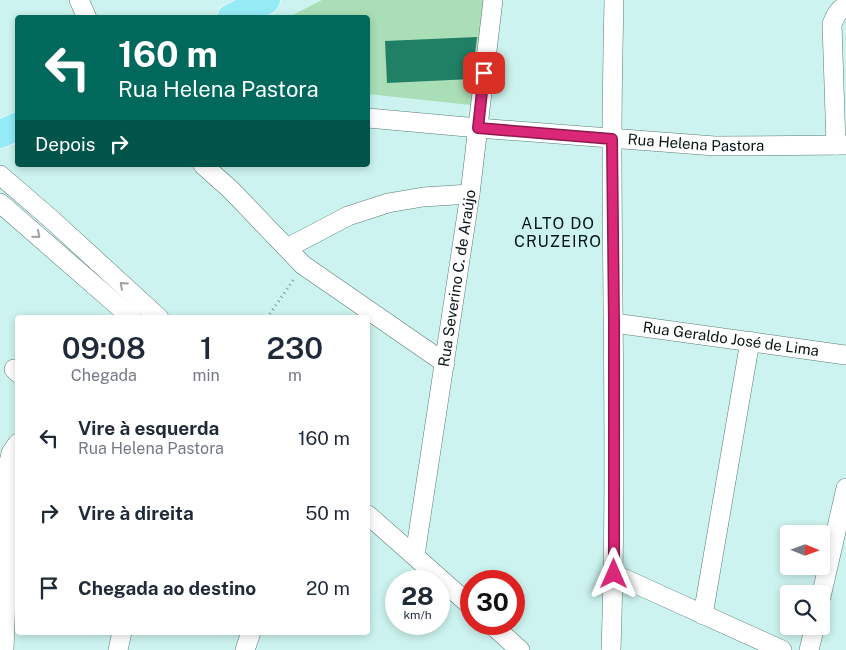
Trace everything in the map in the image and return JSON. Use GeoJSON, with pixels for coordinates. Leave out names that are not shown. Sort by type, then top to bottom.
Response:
{"type":"FeatureCollection","features":[{"type":"Feature","properties":{"kind":"main road"},"geometry":{"type":"LineString","coordinates":[[238,15],[266,0]]}},
{"type":"Feature","properties":{"kind":"main road"},"geometry":{"type":"LineString","coordinates":[[0,134],[15,127]]}},
{"type":"Feature","properties":{"kind":"street"},"geometry":{"type":"LineString","coordinates":[[79,0],[86,15]]}},
{"type":"Feature","properties":{"kind":"street","name":"Rua Severino C. de Araújo"},"geometry":{"type":"LineString","coordinates":[[415,556],[470,194],[493,0]]}},
{"type":"Feature","properties":{"kind":"street"},"geometry":{"type":"LineString","coordinates":[[612,650],[614,574],[612,139],[614,0]]}},
{"type":"Feature","properties":{"kind":"street"},"geometry":{"type":"LineString","coordinates":[[841,145],[832,24],[835,16],[846,6]]}},
{"type":"Feature","properties":{"kind":"street","name":"Rua Helena Pastora"},"geometry":{"type":"LineString","coordinates":[[370,118],[715,146],[841,145]]}},
{"type":"Feature","properties":{"kind":"street"},"geometry":{"type":"LineString","coordinates":[[205,167],[231,190],[303,265],[445,363]]}},
{"type":"Feature","properties":{"kind":"street"},"geometry":{"type":"LineString","coordinates":[[0,175],[156,315]]}},
{"type":"Feature","properties":{"kind":"street"},"geometry":{"type":"LineString","coordinates":[[287,248],[348,216],[388,203],[423,197],[470,194]]}},
{"type":"Feature","properties":{"kind":"street"},"geometry":{"type":"LineString","coordinates":[[0,203],[129,315]]}},
{"type":"Feature","properties":{"kind":"street","name":"Rua Geraldo José de Lima"},"geometry":{"type":"LineString","coordinates":[[614,323],[846,355]]}},
{"type":"Feature","properties":{"kind":"street"},"geometry":{"type":"LineString","coordinates":[[703,615],[750,342]]}},
{"type":"Feature","properties":{"kind":"street"},"geometry":{"type":"LineString","coordinates":[[4,650],[6,476],[11,453],[15,447]]}},
{"type":"Feature","properties":{"kind":"street"},"geometry":{"type":"LineString","coordinates":[[824,585],[846,488]]}},
{"type":"Feature","properties":{"kind":"street"},"geometry":{"type":"LineString","coordinates":[[370,517],[460,596]]}},
{"type":"Feature","properties":{"kind":"street"},"geometry":{"type":"LineString","coordinates":[[614,574],[782,650]]}},
{"type":"Feature","properties":{"kind":"street"},"geometry":{"type":"LineString","coordinates":[[118,650],[121,635]]}},
{"type":"Feature","properties":{"kind":"street"},"geometry":{"type":"LineString","coordinates":[[245,650],[250,635]]}},
{"type":"Feature","properties":{"kind":"street"},"geometry":{"type":"LineString","coordinates":[[503,635],[520,650]]}},
{"type":"Feature","properties":{"kind":"street"},"geometry":{"type":"LineString","coordinates":[[809,650],[813,635]]}},
{"type":"Feature","properties":{"kind":"path"},"geometry":{"type":"LineString","coordinates":[[269,315],[303,265]]}},
{"type":"Feature","properties":{"kind":"green space"},"geometry":{"type":"Polygon","coordinates":[[[322,0],[490,0],[480,106],[370,94],[370,15],[293,15],[322,0]]]}},
{"type":"Feature","properties":{"kind":"building"},"geometry":{"type":"Polygon","coordinates":[[[477,37],[472,79],[387,83],[385,41],[477,37]]]}},
{"type":"Feature","properties":{"kind":"district","name":"ALTO DO CRUZEIRO"},"geometry":{"type":"Point","coordinates":[558,232]}},
{"type":"Feature","properties":{"kind":"route"},"geometry":{"type":"LineString","coordinates":[[484,73],[478,128],[612,139],[614,574]]}}]}
